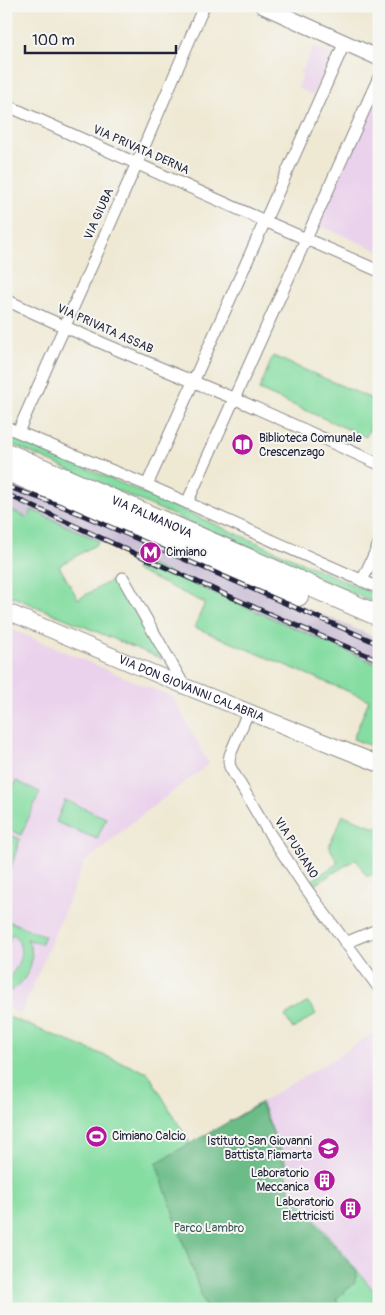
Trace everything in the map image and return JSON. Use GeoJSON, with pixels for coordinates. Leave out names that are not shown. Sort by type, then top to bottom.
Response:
{"type":"FeatureCollection","features":[{"type":"Feature","properties":{"kind":"highway","name":"VIA PALMANOVA"},"geometry":{"type":"LineString","coordinates":[[6,453],[379,616]]}},
{"type":"Feature","properties":{"kind":"highway","name":"VIA PALMANOVA"},"geometry":{"type":"LineString","coordinates":[[6,470],[379,630]]}},
{"type":"Feature","properties":{"kind":"street","name":"VIA GIUBA"},"geometry":{"type":"LineString","coordinates":[[18,432],[204,6]]}},
{"type":"Feature","properties":{"kind":"street"},"geometry":{"type":"LineString","coordinates":[[262,6],[379,58]]}},
{"type":"Feature","properties":{"kind":"street"},"geometry":{"type":"LineString","coordinates":[[146,485],[345,42]]}},
{"type":"Feature","properties":{"kind":"street"},"geometry":{"type":"LineString","coordinates":[[187,503],[379,77]]}},
{"type":"Feature","properties":{"kind":"street","name":"VIA PRIVATA DERNA"},"geometry":{"type":"LineString","coordinates":[[6,104],[379,271]]}},
{"type":"Feature","properties":{"kind":"street","name":"VIA PRIVATA ASSAB"},"geometry":{"type":"LineString","coordinates":[[6,300],[379,464]]}},
{"type":"Feature","properties":{"kind":"street","name":"VIA PALMANOVA"},"geometry":{"type":"LineString","coordinates":[[6,427],[146,485],[379,588]]}},
{"type":"Feature","properties":{"kind":"street"},"geometry":{"type":"LineString","coordinates":[[362,581],[379,544]]}},
{"type":"Feature","properties":{"kind":"street"},"geometry":{"type":"LineString","coordinates":[[122,578],[184,686]]}},
{"type":"Feature","properties":{"kind":"street","name":"VIA DON GIOVANNI CALABRIA"},"geometry":{"type":"LineString","coordinates":[[6,611],[184,686],[379,764]]}},
{"type":"Feature","properties":{"kind":"street","name":"VIA PUSIANO"},"geometry":{"type":"LineString","coordinates":[[248,712],[230,755],[230,767],[266,828],[305,887],[379,988]]}},
{"type":"Feature","properties":{"kind":"street"},"geometry":{"type":"LineString","coordinates":[[346,943],[379,928]]}},
{"type":"Feature","properties":{"kind":"shaded area"},"geometry":{"type":"Polygon","coordinates":[[[313,46],[331,54],[313,95],[298,88],[303,75],[300,73],[301,69],[303,69],[313,46]]]}},
{"type":"Feature","properties":{"kind":"shaded area"},"geometry":{"type":"Polygon","coordinates":[[[379,93],[379,251],[319,225],[379,93]]]}},
{"type":"Feature","properties":{"kind":"shaded area"},"geometry":{"type":"Polygon","coordinates":[[[6,482],[68,505],[379,639],[379,665],[139,560],[33,510],[29,518],[6,508],[6,482]]]}},
{"type":"Feature","properties":{"kind":"shaded area"},"geometry":{"type":"Polygon","coordinates":[[[6,627],[173,697],[209,764],[134,821],[84,863],[21,1014],[6,1008],[6,627]]]}},
{"type":"Feature","properties":{"kind":"shaded area","name":"Istituto San Giovanni Battista Piamarta"},"geometry":{"type":"Polygon","coordinates":[[[379,1029],[379,1309],[295,1309],[269,1121],[261,1102],[335,1058],[379,1029]]]}},
{"type":"Feature","properties":{"kind":"green space"},"geometry":{"type":"Polygon","coordinates":[[[273,356],[379,402],[379,408],[366,437],[259,390],[273,356]]]}},
{"type":"Feature","properties":{"kind":"green space"},"geometry":{"type":"Polygon","coordinates":[[[6,433],[379,596],[379,605],[6,442],[6,433]]]}},
{"type":"Feature","properties":{"kind":"green space"},"geometry":{"type":"Polygon","coordinates":[[[6,508],[28,518],[32,510],[99,541],[59,566],[78,599],[116,578],[162,659],[6,594],[6,508]]]}},
{"type":"Feature","properties":{"kind":"green space"},"geometry":{"type":"Polygon","coordinates":[[[139,560],[379,665],[379,742],[371,746],[353,739],[369,700],[194,627],[205,603],[135,570],[139,560]]]}},
{"type":"Feature","properties":{"kind":"green space"},"geometry":{"type":"Polygon","coordinates":[[[16,781],[40,792],[21,835],[6,828],[6,803],[16,781]]]}},
{"type":"Feature","properties":{"kind":"green space"},"geometry":{"type":"Polygon","coordinates":[[[65,800],[106,818],[97,839],[56,822],[65,800]]]}},
{"type":"Feature","properties":{"kind":"green space"},"geometry":{"type":"Polygon","coordinates":[[[343,815],[377,828],[379,824],[379,876],[376,872],[367,877],[356,859],[311,887],[308,883],[338,863],[329,846],[343,815]]]}},
{"type":"Feature","properties":{"kind":"green space"},"geometry":{"type":"Polygon","coordinates":[[[6,833],[20,839],[10,871],[6,869],[6,833]]]}},
{"type":"Feature","properties":{"kind":"green space"},"geometry":{"type":"Polygon","coordinates":[[[6,920],[45,936],[41,944],[27,939],[32,955],[29,970],[20,984],[6,993],[6,980],[15,970],[21,951],[20,945],[13,933],[6,947],[6,920]]]}},
{"type":"Feature","properties":{"kind":"green space"},"geometry":{"type":"Polygon","coordinates":[[[308,1002],[316,1014],[293,1029],[285,1016],[308,1002]]]}},
{"type":"Feature","properties":{"kind":"green space","name":"Parco Lambro"},"geometry":{"type":"Polygon","coordinates":[[[6,1016],[148,1073],[191,1145],[261,1102],[284,1166],[288,1187],[379,1297],[379,1309],[6,1309],[6,1016]]]}},
{"type":"Feature","properties":{"kind":"green space","name":"Parco Lambro"},"geometry":{"type":"Polygon","coordinates":[[[260,1104],[284,1156],[290,1194],[357,1273],[354,1284],[336,1299],[341,1309],[206,1309],[156,1163],[260,1104]]]}},
{"type":"Feature","properties":{"kind":"railway"},"geometry":{"type":"LineString","coordinates":[[6,486],[64,507],[379,644]]}},
{"type":"Feature","properties":{"kind":"railway"},"geometry":{"type":"LineString","coordinates":[[6,494],[238,600],[379,660]]}},
{"type":"Feature","properties":{"kind":"place","name":"Biblioteca Comunale Crescenzago"},"geometry":{"type":"Point","coordinates":[243,445]}},
{"type":"Feature","properties":{"kind":"place","name":"Cimiano"},"geometry":{"type":"Point","coordinates":[150,552]}},
{"type":"Feature","properties":{"kind":"place","name":"Cimiano Calcio"},"geometry":{"type":"Point","coordinates":[96,1136]}},
{"type":"Feature","properties":{"kind":"place","name":"Istituto San Giovanni Battista Piamarta"},"geometry":{"type":"Point","coordinates":[328,1148]}},
{"type":"Feature","properties":{"kind":"place","name":"Laboratorio Meccanica"},"geometry":{"type":"Point","coordinates":[325,1180]}},
{"type":"Feature","properties":{"kind":"place","name":"Laboratorio Elettricisti"},"geometry":{"type":"Point","coordinates":[350,1209]}}]}
